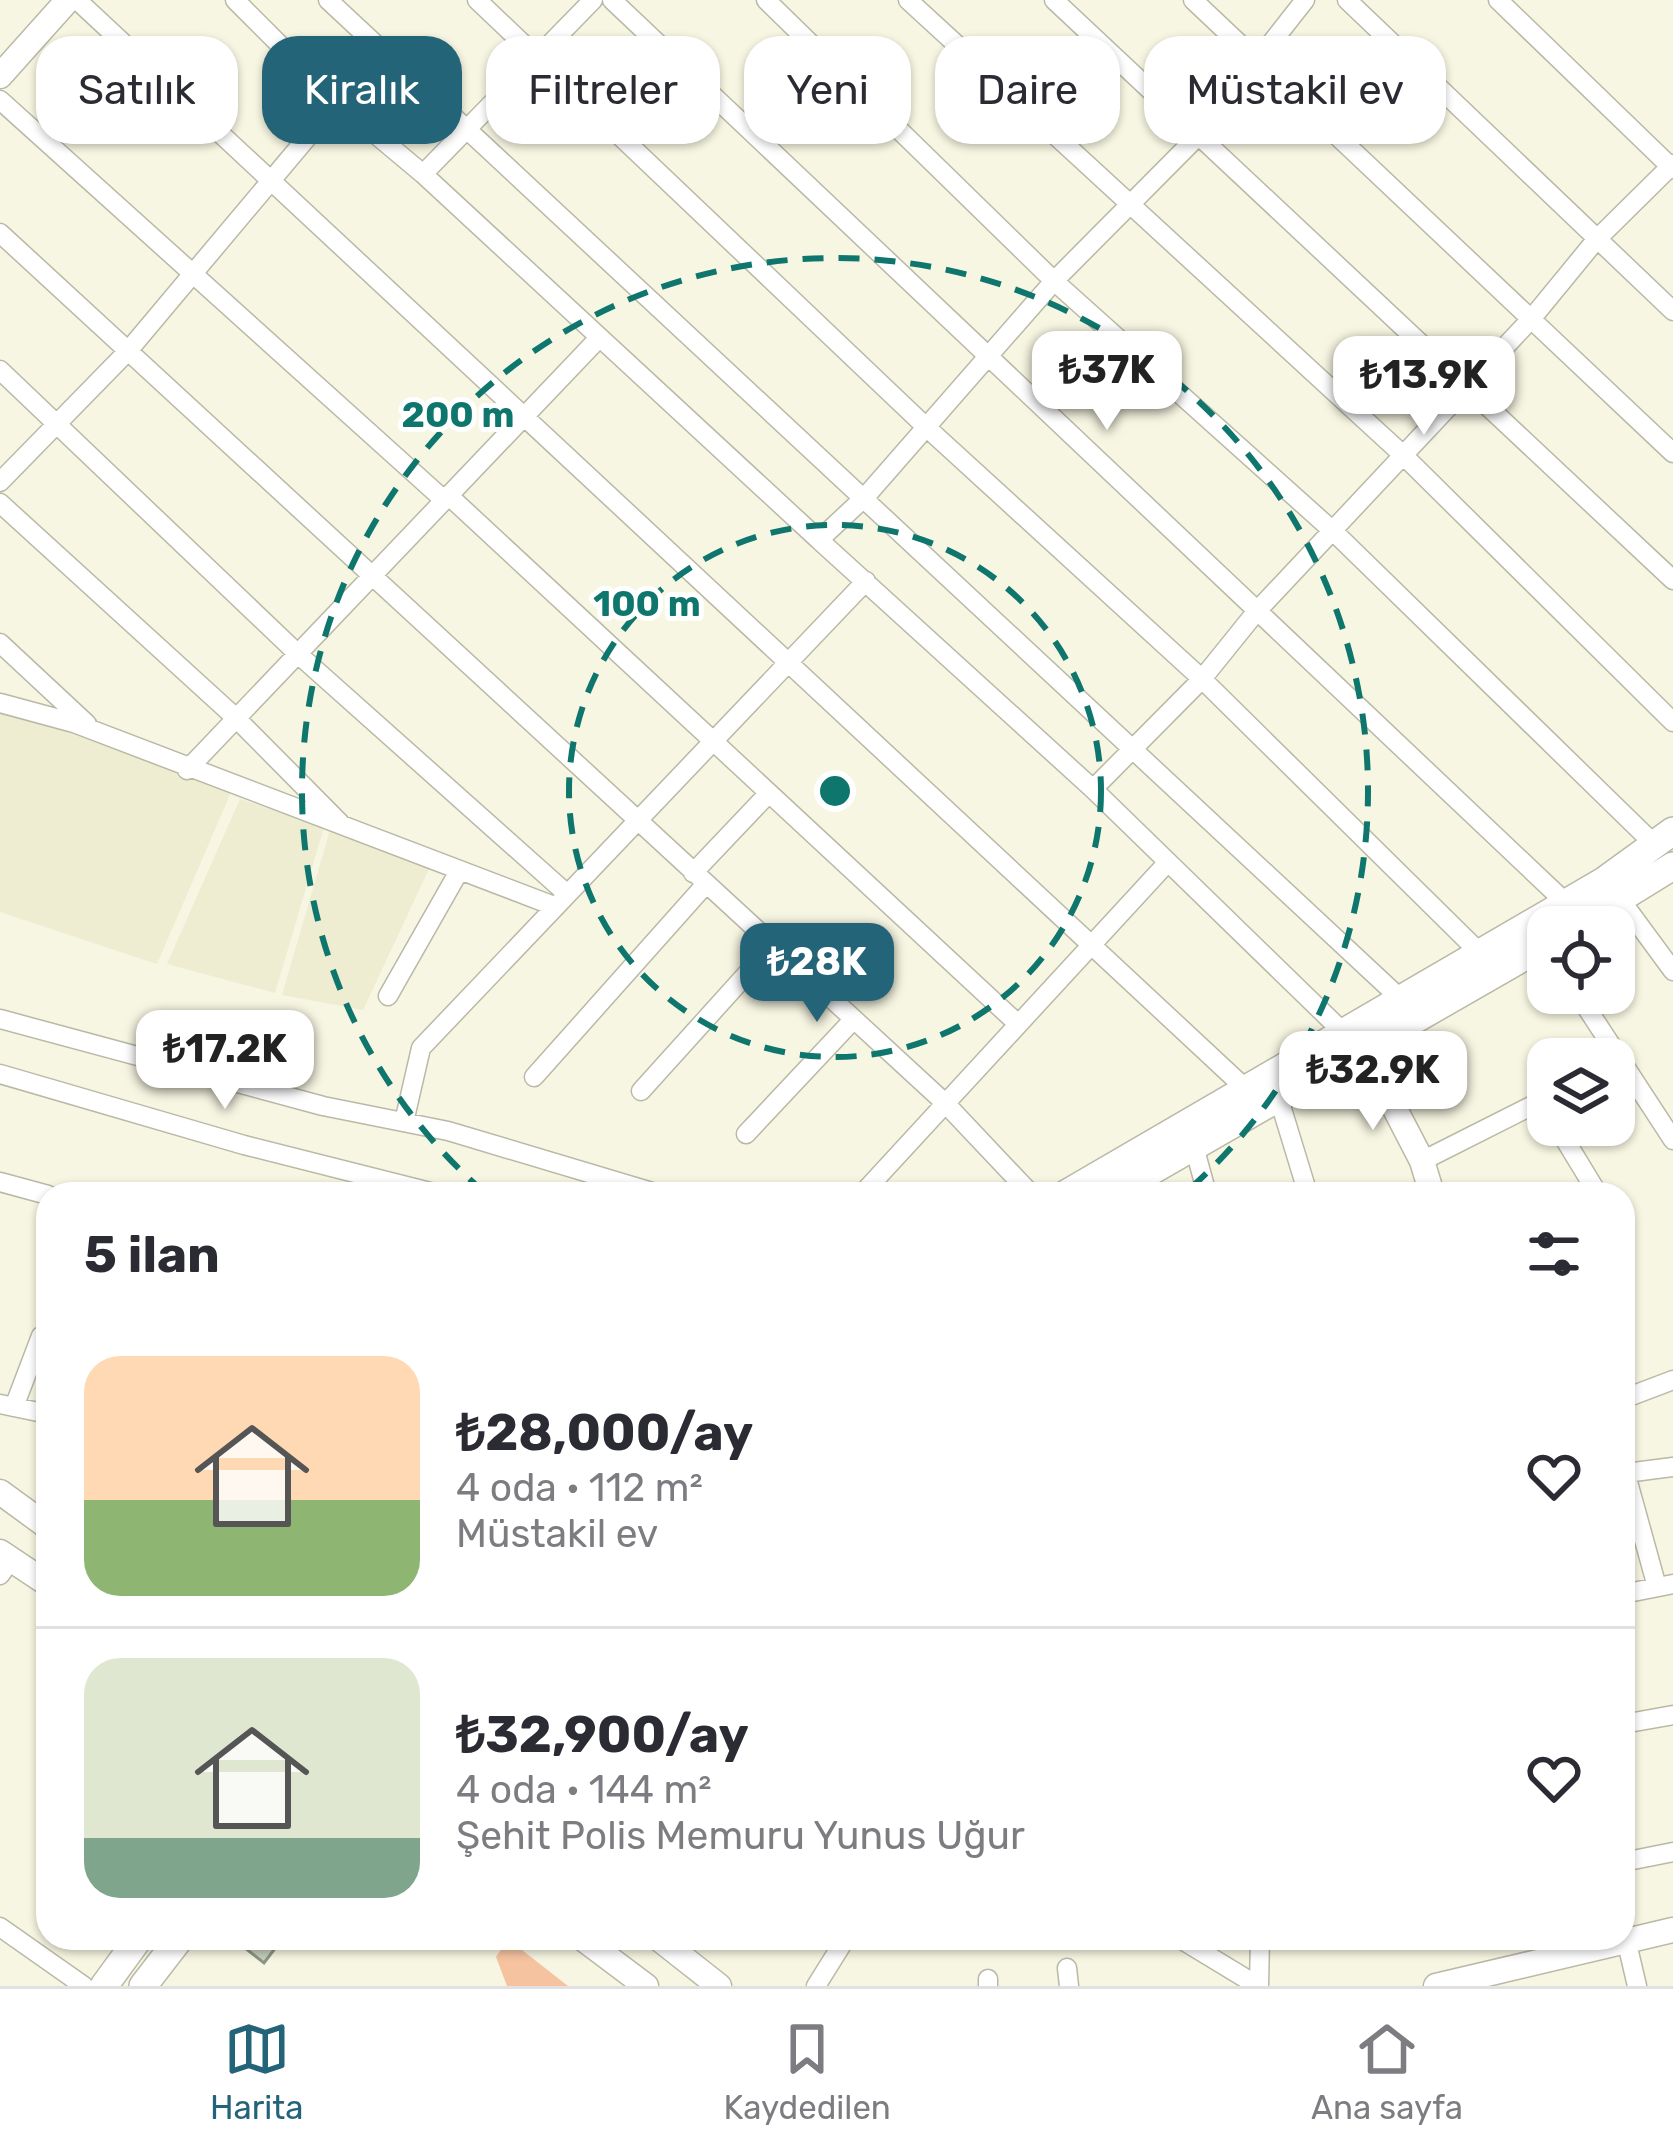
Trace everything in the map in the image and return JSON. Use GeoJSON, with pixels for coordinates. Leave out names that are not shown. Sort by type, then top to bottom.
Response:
{"type":"FeatureCollection","features":[{"type":"Feature","properties":{"kind":"highway"},"geometry":{"type":"LineString","coordinates":[[1598,906],[1620,899],[1667,847]]}},
{"type":"Feature","properties":{"kind":"highway"},"geometry":{"type":"LineString","coordinates":[[1583,906],[1667,847]]}},
{"type":"Feature","properties":{"kind":"highway"},"geometry":{"type":"LineString","coordinates":[[1133,1182],[1279,1099],[1402,1001],[1481,954],[1527,934]]}},
{"type":"Feature","properties":{"kind":"highway"},"geometry":{"type":"LineString","coordinates":[[1087,1182],[1247,1090],[1527,956]]}},
{"type":"Feature","properties":{"kind":"highway"},"geometry":{"type":"LineString","coordinates":[[104,1986],[131,1950]]}},
{"type":"Feature","properties":{"kind":"highway"},"geometry":{"type":"LineString","coordinates":[[143,1986],[170,1950]]}},
{"type":"Feature","properties":{"kind":"main road"},"geometry":{"type":"LineString","coordinates":[[5,62],[73,0]]}},
{"type":"Feature","properties":{"kind":"main road"},"geometry":{"type":"LineString","coordinates":[[1355,1042],[1422,1161],[1428,1182]]}},
{"type":"Feature","properties":{"kind":"main road"},"geometry":{"type":"LineString","coordinates":[[0,1492],[36,1518]]}},
{"type":"Feature","properties":{"kind":"main road"},"geometry":{"type":"LineString","coordinates":[[4,1562],[36,1578]]}},
{"type":"Feature","properties":{"kind":"main road"},"geometry":{"type":"LineString","coordinates":[[1635,1932],[1673,1930]]}},
{"type":"Feature","properties":{"kind":"main road"},"geometry":{"type":"LineString","coordinates":[[598,1950],[646,1986]]}},
{"type":"Feature","properties":{"kind":"main road"},"geometry":{"type":"LineString","coordinates":[[673,1950],[719,1986]]}},
{"type":"Feature","properties":{"kind":"main road"},"geometry":{"type":"LineString","coordinates":[[1436,1986],[1564,1950]]}},
{"type":"Feature","properties":{"kind":"street"},"geometry":{"type":"LineString","coordinates":[[73,0],[526,414],[787,664],[1247,1090]]}},
{"type":"Feature","properties":{"kind":"street"},"geometry":{"type":"LineString","coordinates":[[236,0],[272,36]]}},
{"type":"Feature","properties":{"kind":"street"},"geometry":{"type":"LineString","coordinates":[[328,0],[866,496],[1402,1001]]}},
{"type":"Feature","properties":{"kind":"street"},"geometry":{"type":"LineString","coordinates":[[477,0],[516,36]]}},
{"type":"Feature","properties":{"kind":"street"},"geometry":{"type":"LineString","coordinates":[[558,36],[593,0]]}},
{"type":"Feature","properties":{"kind":"street"},"geometry":{"type":"LineString","coordinates":[[613,0],[1561,906]]}},
{"type":"Feature","properties":{"kind":"street"},"geometry":{"type":"LineString","coordinates":[[766,0],[1054,281],[1334,532],[1667,847]]}},
{"type":"Feature","properties":{"kind":"street"},"geometry":{"type":"LineString","coordinates":[[908,0],[1403,455],[1673,722]]}},
{"type":"Feature","properties":{"kind":"street"},"geometry":{"type":"LineString","coordinates":[[1054,0],[1144,85]]}},
{"type":"Feature","properties":{"kind":"street"},"geometry":{"type":"LineString","coordinates":[[1193,0],[1231,36]]}},
{"type":"Feature","properties":{"kind":"street"},"geometry":{"type":"LineString","coordinates":[[1277,36],[1305,0]]}},
{"type":"Feature","properties":{"kind":"street"},"geometry":{"type":"LineString","coordinates":[[1347,0],[1673,311]]}},
{"type":"Feature","properties":{"kind":"street"},"geometry":{"type":"LineString","coordinates":[[1093,789],[1132,744],[1202,679],[1256,612],[1532,318],[1596,239],[1672,166],[1498,0]]}},
{"type":"Feature","properties":{"kind":"street"},"geometry":{"type":"LineString","coordinates":[[0,100],[446,497],[1018,1024]]}},
{"type":"Feature","properties":{"kind":"street"},"geometry":{"type":"LineString","coordinates":[[423,174],[486,108]]}},
{"type":"Feature","properties":{"kind":"street"},"geometry":{"type":"LineString","coordinates":[[0,482],[128,351],[302,144]]}},
{"type":"Feature","properties":{"kind":"street"},"geometry":{"type":"LineString","coordinates":[[387,144],[1093,789],[1355,1042]]}},
{"type":"Feature","properties":{"kind":"street"},"geometry":{"type":"LineString","coordinates":[[630,144],[925,426],[1202,679],[1481,954]]}},
{"type":"Feature","properties":{"kind":"street"},"geometry":{"type":"LineString","coordinates":[[820,541],[866,496],[1054,281],[1190,144]]}},
{"type":"Feature","properties":{"kind":"street"},"geometry":{"type":"LineString","coordinates":[[1207,144],[1469,384],[1673,580]]}},
{"type":"Feature","properties":{"kind":"street"},"geometry":{"type":"LineString","coordinates":[[1346,144],[1673,453]]}},
{"type":"Feature","properties":{"kind":"street"},"geometry":{"type":"LineString","coordinates":[[0,233],[945,1103],[1020,1182]]}},
{"type":"Feature","properties":{"kind":"street"},"geometry":{"type":"LineString","coordinates":[[187,770],[599,338]]}},
{"type":"Feature","properties":{"kind":"street"},"geometry":{"type":"LineString","coordinates":[[0,370],[560,900]]}},
{"type":"Feature","properties":{"kind":"street"},"geometry":{"type":"LineString","coordinates":[[0,503],[236,718],[347,830]]}},
{"type":"Feature","properties":{"kind":"street"},"geometry":{"type":"LineString","coordinates":[[404,1122],[421,1048],[866,581]]}},
{"type":"Feature","properties":{"kind":"street"},"geometry":{"type":"LineString","coordinates":[[0,643],[94,731]]}},
{"type":"Feature","properties":{"kind":"street"},"geometry":{"type":"LineString","coordinates":[[0,703],[94,731],[458,873],[560,900]]}},
{"type":"Feature","properties":{"kind":"street"},"geometry":{"type":"LineString","coordinates":[[534,1077],[768,794]]}},
{"type":"Feature","properties":{"kind":"street"},"geometry":{"type":"LineString","coordinates":[[873,1182],[1168,862]]}},
{"type":"Feature","properties":{"kind":"street"},"geometry":{"type":"LineString","coordinates":[[388,996],[458,873]]}},
{"type":"Feature","properties":{"kind":"street"},"geometry":{"type":"LineString","coordinates":[[1620,899],[1673,970]]}},
{"type":"Feature","properties":{"kind":"street"},"geometry":{"type":"LineString","coordinates":[[641,1091],[771,946]]}},
{"type":"Feature","properties":{"kind":"street"},"geometry":{"type":"LineString","coordinates":[[1591,1014],[1673,1140]]}},
{"type":"Feature","properties":{"kind":"street"},"geometry":{"type":"LineString","coordinates":[[0,1019],[323,1106],[404,1122],[616,1182]]}},
{"type":"Feature","properties":{"kind":"street"},"geometry":{"type":"LineString","coordinates":[[746,1134],[853,1020]]}},
{"type":"Feature","properties":{"kind":"street"},"geometry":{"type":"LineString","coordinates":[[0,1074],[390,1182]]}},
{"type":"Feature","properties":{"kind":"street"},"geometry":{"type":"LineString","coordinates":[[1279,1099],[1304,1182]]}},
{"type":"Feature","properties":{"kind":"street"},"geometry":{"type":"LineString","coordinates":[[1422,1161],[1527,1108]]}},
{"type":"Feature","properties":{"kind":"street"},"geometry":{"type":"LineString","coordinates":[[1194,1146],[1204,1182]]}},
{"type":"Feature","properties":{"kind":"street"},"geometry":{"type":"LineString","coordinates":[[1569,1146],[1591,1182]]}},
{"type":"Feature","properties":{"kind":"street"},"geometry":{"type":"LineString","coordinates":[[0,1182],[36,1192]]}},
{"type":"Feature","properties":{"kind":"street"},"geometry":{"type":"LineString","coordinates":[[7,1405],[36,1346]]}},
{"type":"Feature","properties":{"kind":"street"},"geometry":{"type":"LineString","coordinates":[[1635,1394],[1673,1380]]}},
{"type":"Feature","properties":{"kind":"street"},"geometry":{"type":"LineString","coordinates":[[1635,1468],[1673,1467]]}},
{"type":"Feature","properties":{"kind":"street"},"geometry":{"type":"LineString","coordinates":[[1635,1500],[1665,1586],[1635,1592]]}},
{"type":"Feature","properties":{"kind":"street"},"geometry":{"type":"LineString","coordinates":[[1635,1722],[1673,1715]]}},
{"type":"Feature","properties":{"kind":"street"},"geometry":{"type":"LineString","coordinates":[[1635,1860],[1673,1852]]}},
{"type":"Feature","properties":{"kind":"street"},"geometry":{"type":"LineString","coordinates":[[0,1927],[84,1986]]}},
{"type":"Feature","properties":{"kind":"street"},"geometry":{"type":"LineString","coordinates":[[816,1986],[838,1950]]}},
{"type":"Feature","properties":{"kind":"street"},"geometry":{"type":"LineString","coordinates":[[1199,1950],[1258,1986],[1260,1950]]}},
{"type":"Feature","properties":{"kind":"street"},"geometry":{"type":"LineString","coordinates":[[1629,1950],[1637,1986]]}},
{"type":"Feature","properties":{"kind":"shaded area"},"geometry":{"type":"Polygon","coordinates":[[[0,706],[232,790],[157,964],[0,912],[0,706]]]}},
{"type":"Feature","properties":{"kind":"shaded area"},"geometry":{"type":"Polygon","coordinates":[[[240,799],[324,827],[275,993],[167,964],[240,799]]]}},
{"type":"Feature","properties":{"kind":"shaded area"},"geometry":{"type":"Polygon","coordinates":[[[330,830],[429,869],[363,1010],[282,995],[330,830]]]}},
{"type":"Feature","properties":{"kind":"shaded area"},"geometry":{"type":"Polygon","coordinates":[[[501,1950],[522,1950],[568,1986],[507,1986],[496,1957],[501,1950]]]}},
{"type":"Feature","properties":{"kind":"building"},"geometry":{"type":"Polygon","coordinates":[[[248,1950],[274,1950],[264,1963],[248,1950]]]}}]}
